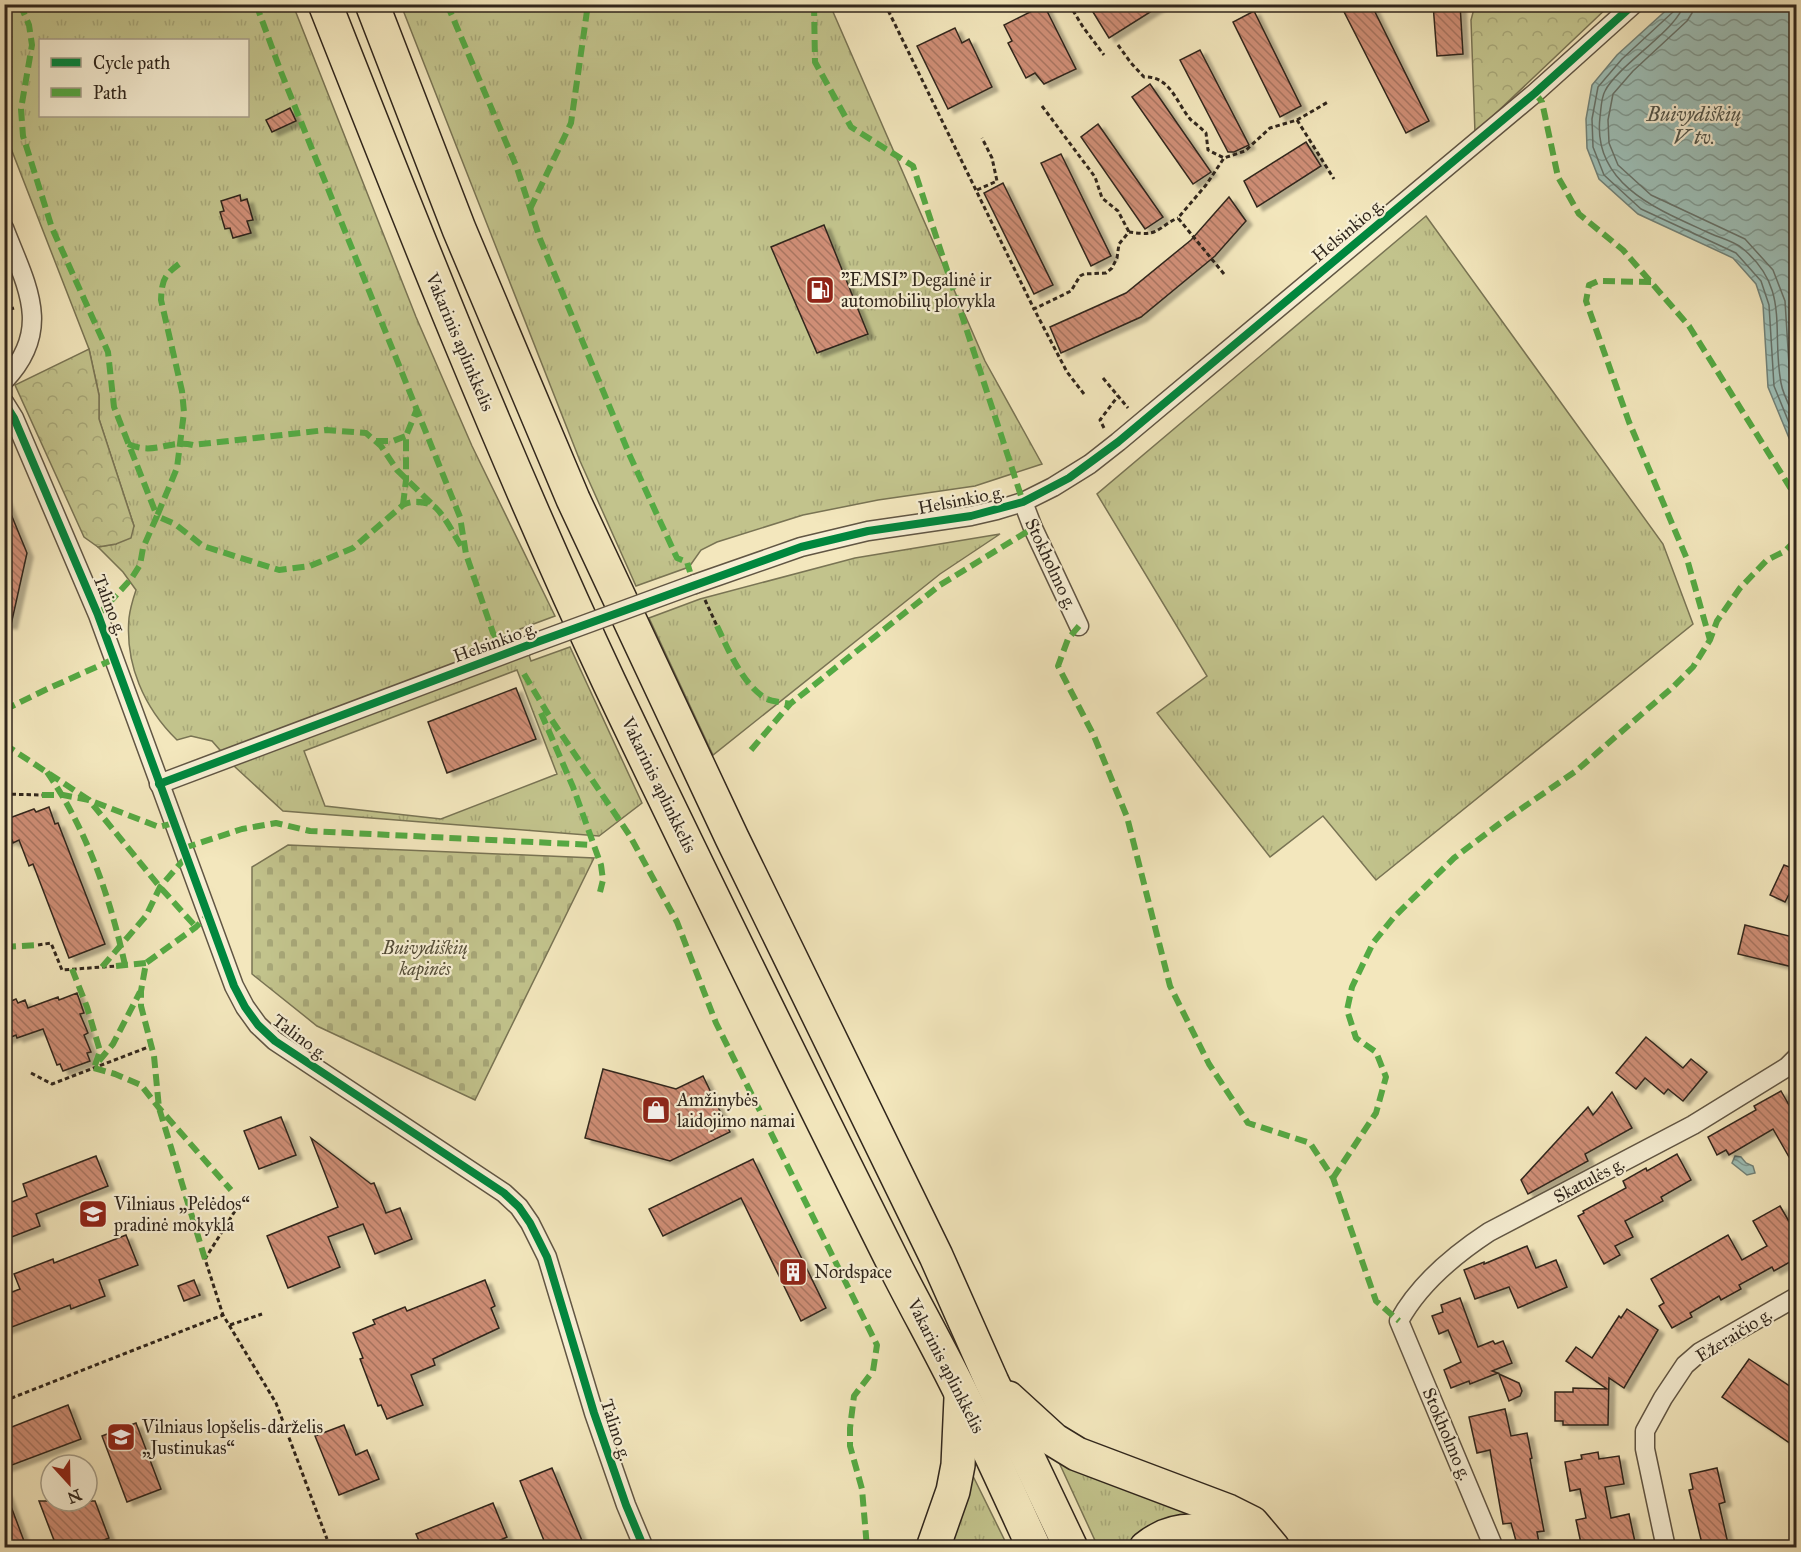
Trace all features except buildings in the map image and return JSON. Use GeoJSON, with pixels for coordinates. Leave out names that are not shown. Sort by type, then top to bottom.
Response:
{"type":"FeatureCollection","features":[{"type":"Feature","properties":{"kind":"highway","name":"Vakarinis aplinkkelis"},"geometry":{"type":"LineString","coordinates":[[325,4],[425,257],[547,546],[691,852],[900,1275],[962,1393],[1034,1548]]}},
{"type":"Feature","properties":{"kind":"highway","name":"Vakarinis aplinkkelis"},"geometry":{"type":"LineString","coordinates":[[372,4],[459,229],[573,499],[732,838],[936,1256],[992,1382],[1071,1548]]}},
{"type":"Feature","properties":{"kind":"highway"},"geometry":{"type":"LineString","coordinates":[[992,1382],[1046,1434],[1077,1454],[1228,1511],[1252,1523],[1273,1548]]}},
{"type":"Feature","properties":{"kind":"highway"},"geometry":{"type":"LineString","coordinates":[[933,1548],[953,1491],[958,1465],[962,1393]]}},
{"type":"Feature","properties":{"kind":"highway"},"geometry":{"type":"LineString","coordinates":[[1146,1548],[1154,1541],[1179,1532],[1204,1531],[1228,1539],[1239,1548]]}},
{"type":"Feature","properties":{"kind":"street","name":"Helsinkio g."},"geometry":{"type":"LineString","coordinates":[[159,784],[526,646],[699,590],[801,547],[868,531],[971,516],[1023,502],[1069,478],[1118,442],[1535,93],[1634,4]]}},
{"type":"Feature","properties":{"kind":"street"},"geometry":{"type":"LineString","coordinates":[[4,228],[25,283],[33,319],[33,330],[25,354],[4,381]]}},
{"type":"Feature","properties":{"kind":"street","name":"Talino g."},"geometry":{"type":"LineString","coordinates":[[4,402],[14,418],[87,587],[234,986],[244,1007],[275,1041],[504,1193],[530,1223],[547,1257],[594,1413],[622,1494],[644,1548]]}},
{"type":"Feature","properties":{"kind":"street","name":"Stokholmo g."},"geometry":{"type":"LineString","coordinates":[[1023,502],[1079,626]]}},
{"type":"Feature","properties":{"kind":"street","name":"Skatulės g."},"geometry":{"type":"LineString","coordinates":[[1400,1321],[1410,1302],[1433,1278],[1461,1251],[1489,1232],[1693,1125],[1787,1067],[1797,1058]]}},
{"type":"Feature","properties":{"kind":"street","name":"Ežeraičio g."},"geometry":{"type":"LineString","coordinates":[[1666,1548],[1645,1449],[1645,1431],[1685,1365],[1700,1352],[1797,1297]]}},
{"type":"Feature","properties":{"kind":"street","name":"Stokholmo g."},"geometry":{"type":"LineString","coordinates":[[1400,1321],[1494,1548]]}},
{"type":"Feature","properties":{"kind":"path"},"geometry":{"type":"LineString","coordinates":[[885,4],[1034,309],[1067,372],[1084,394]]}},
{"type":"Feature","properties":{"kind":"path"},"geometry":{"type":"LineString","coordinates":[[1069,4],[1104,55]]}},
{"type":"Feature","properties":{"kind":"path"},"geometry":{"type":"LineString","coordinates":[[1118,45],[1144,77],[1155,77],[1166,84],[1191,120],[1206,133],[1208,150],[1224,158]]}},
{"type":"Feature","properties":{"kind":"path"},"geometry":{"type":"LineString","coordinates":[[1129,232],[1151,233],[1159,230],[1166,222],[1178,218],[1206,185],[1224,158],[1245,151],[1270,128],[1297,120],[1328,102]]}},
{"type":"Feature","properties":{"kind":"path"},"geometry":{"type":"LineString","coordinates":[[1042,106],[1095,177],[1102,198],[1118,211],[1129,232]]}},
{"type":"Feature","properties":{"kind":"path"},"geometry":{"type":"LineString","coordinates":[[1297,120],[1334,179]]}},
{"type":"Feature","properties":{"kind":"path"},"geometry":{"type":"LineString","coordinates":[[977,190],[997,181],[992,158],[982,138]]}},
{"type":"Feature","properties":{"kind":"path"},"geometry":{"type":"LineString","coordinates":[[1178,218],[1224,274]]}},
{"type":"Feature","properties":{"kind":"path"},"geometry":{"type":"LineString","coordinates":[[1034,309],[1071,291],[1080,276],[1084,274],[1107,273],[1117,258],[1119,244],[1129,232]]}},
{"type":"Feature","properties":{"kind":"path"},"geometry":{"type":"LineString","coordinates":[[1103,378],[1128,408]]}},
{"type":"Feature","properties":{"kind":"path"},"geometry":{"type":"LineString","coordinates":[[1104,428],[1100,420],[1118,396]]}},
{"type":"Feature","properties":{"kind":"path"},"geometry":{"type":"LineString","coordinates":[[699,590],[717,626]]}},
{"type":"Feature","properties":{"kind":"path"},"geometry":{"type":"LineString","coordinates":[[4,794],[42,795]]}},
{"type":"Feature","properties":{"kind":"path"},"geometry":{"type":"LineString","coordinates":[[8,841],[10,847],[8,879]]}},
{"type":"Feature","properties":{"kind":"path"},"geometry":{"type":"LineString","coordinates":[[38,945],[51,943],[62,970],[116,966]]}},
{"type":"Feature","properties":{"kind":"path"},"geometry":{"type":"LineString","coordinates":[[31,1072],[52,1084],[151,1046]]}},
{"type":"Feature","properties":{"kind":"path"},"geometry":{"type":"LineString","coordinates":[[235,1211],[205,1259],[223,1315],[276,1403],[327,1539]]}},
{"type":"Feature","properties":{"kind":"path"},"geometry":{"type":"LineString","coordinates":[[230,1325],[262,1314]]}},
{"type":"Feature","properties":{"kind":"path"},"geometry":{"type":"LineString","coordinates":[[4,1401],[223,1315]]}},
{"type":"Feature","properties":{"kind":"green space"},"geometry":{"type":"Polygon","coordinates":[[[5,5],[293,5],[416,317],[472,446],[555,616],[520,629],[531,661],[570,647],[642,803],[599,836],[283,811],[234,766],[212,741],[191,736],[177,740],[155,714],[146,699],[134,668],[130,652],[129,618],[136,590],[123,572],[98,547],[116,544],[134,526],[99,419],[99,395],[89,349],[5,133],[5,5]],[[517,670],[304,751],[325,806],[441,819],[557,774],[517,670]]]}},
{"type":"Feature","properties":{"kind":"green space"},"geometry":{"type":"Polygon","coordinates":[[[401,5],[830,5],[985,361],[1042,464],[975,486],[878,500],[803,515],[717,542],[701,550],[689,567],[636,586],[580,461],[401,5]]]}},
{"type":"Feature","properties":{"kind":"green space"},"geometry":{"type":"Polygon","coordinates":[[[1475,5],[1610,5],[1475,133],[1471,20],[1475,5]]]}},
{"type":"Feature","properties":{"kind":"green space"},"geometry":{"type":"Polygon","coordinates":[[[1426,216],[1663,544],[1693,624],[1376,880],[1323,816],[1270,857],[1157,713],[1207,676],[1097,494],[1426,216]]]}},
{"type":"Feature","properties":{"kind":"green space"},"geometry":{"type":"Polygon","coordinates":[[[89,349],[99,395],[99,419],[134,526],[131,538],[116,544],[98,547],[84,537],[15,385],[89,349]]]}},
{"type":"Feature","properties":{"kind":"green space"},"geometry":{"type":"Polygon","coordinates":[[[1000,534],[940,574],[713,755],[649,618],[700,599],[855,558],[1000,534]]]}},
{"type":"Feature","properties":{"kind":"green space","name":"Buivydiškių kapinės"},"geometry":{"type":"Polygon","coordinates":[[[288,845],[594,858],[475,1100],[317,1026],[252,974],[252,867],[288,845]]]}},
{"type":"Feature","properties":{"kind":"green space"},"geometry":{"type":"Polygon","coordinates":[[[1056,1456],[1208,1519],[1142,1531],[1125,1547],[1098,1547],[1056,1456]]]}},
{"type":"Feature","properties":{"kind":"green space"},"geometry":{"type":"Polygon","coordinates":[[[971,1472],[1008,1547],[948,1548],[971,1472]]]}},
{"type":"Feature","properties":{"kind":"water","name":"Buivydiškių V tv."},"geometry":{"type":"Polygon","coordinates":[[[1672,5],[1796,5],[1796,455],[1768,387],[1763,305],[1756,284],[1733,258],[1638,214],[1599,179],[1587,148],[1586,119],[1592,85],[1617,55],[1672,5]]]}},
{"type":"Feature","properties":{"kind":"water"},"geometry":{"type":"Polygon","coordinates":[[[1735,1156],[1741,1157],[1753,1166],[1755,1173],[1747,1175],[1732,1163],[1735,1156]]]}},
{"type":"Feature","properties":{"kind":"marked path"},"geometry":{"type":"LineString","coordinates":[[20,4],[29,25],[32,45],[21,109],[23,136],[52,228],[108,352],[114,407],[157,516],[143,548],[140,565],[131,579],[98,615]]}},
{"type":"Feature","properties":{"kind":"marked path"},"geometry":{"type":"LineString","coordinates":[[256,4],[281,72],[460,517],[466,554],[493,633],[499,642]]}},
{"type":"Feature","properties":{"kind":"marked path"},"geometry":{"type":"LineString","coordinates":[[447,4],[517,168],[540,239],[630,456],[677,558],[687,562],[690,572]]}},
{"type":"Feature","properties":{"kind":"marked path"},"geometry":{"type":"LineString","coordinates":[[530,209],[571,123],[588,4]]}},
{"type":"Feature","properties":{"kind":"marked path"},"geometry":{"type":"LineString","coordinates":[[814,4],[815,62],[851,127],[913,166],[1023,502]]}},
{"type":"Feature","properties":{"kind":"marked path"},"geometry":{"type":"LineString","coordinates":[[1535,93],[1542,102],[1558,177],[1579,214],[1623,250],[1689,326],[1796,497]]}},
{"type":"Feature","properties":{"kind":"marked path"},"geometry":{"type":"LineString","coordinates":[[179,264],[164,279],[161,300],[182,391],[184,412],[177,468],[157,516],[175,524],[203,546],[279,570],[310,566],[353,548],[403,505],[420,502],[429,504],[440,512],[463,549]]}},
{"type":"Feature","properties":{"kind":"marked path"},"geometry":{"type":"LineString","coordinates":[[1651,282],[1598,281],[1589,285],[1586,301],[1629,422],[1687,559],[1710,640]]}},
{"type":"Feature","properties":{"kind":"marked path"},"geometry":{"type":"LineString","coordinates":[[403,505],[406,480],[406,436],[417,409]]}},
{"type":"Feature","properties":{"kind":"marked path"},"geometry":{"type":"LineString","coordinates":[[128,444],[154,448],[326,430],[366,433],[381,446],[397,470],[433,505]]}},
{"type":"Feature","properties":{"kind":"marked path"},"geometry":{"type":"LineString","coordinates":[[376,441],[393,441],[406,436]]}},
{"type":"Feature","properties":{"kind":"marked path"},"geometry":{"type":"LineString","coordinates":[[751,750],[790,704],[940,585],[1033,528]]}},
{"type":"Feature","properties":{"kind":"marked path"},"geometry":{"type":"LineString","coordinates":[[1333,1178],[1376,1113],[1386,1077],[1376,1052],[1356,1038],[1347,1010],[1352,987],[1373,943],[1394,917],[1454,858],[1576,771],[1673,687],[1693,667],[1710,640],[1717,621],[1740,588],[1767,560],[1785,551],[1796,540]]}},
{"type":"Feature","properties":{"kind":"marked path"},"geometry":{"type":"LineString","coordinates":[[717,626],[737,666],[758,693],[772,701],[790,704]]}},
{"type":"Feature","properties":{"kind":"marked path"},"geometry":{"type":"LineString","coordinates":[[1079,626],[1068,639],[1058,666],[1094,736],[1127,817],[1170,986],[1209,1064],[1248,1123],[1310,1143],[1333,1178],[1376,1301],[1399,1321]]}},
{"type":"Feature","properties":{"kind":"marked path"},"geometry":{"type":"LineString","coordinates":[[4,710],[114,659]]}},
{"type":"Feature","properties":{"kind":"marked path"},"geometry":{"type":"LineString","coordinates":[[524,674],[551,719],[630,836],[677,922],[716,1023],[877,1345],[873,1371],[854,1396],[850,1428],[850,1446],[862,1489],[867,1548]]}},
{"type":"Feature","properties":{"kind":"marked path"},"geometry":{"type":"LineString","coordinates":[[541,713],[573,787],[601,865],[603,880],[600,892]]}},
{"type":"Feature","properties":{"kind":"marked path"},"geometry":{"type":"LineString","coordinates":[[4,744],[89,800],[159,827],[174,823]]}},
{"type":"Feature","properties":{"kind":"marked path"},"geometry":{"type":"LineString","coordinates":[[47,772],[74,817],[95,865],[112,914],[125,965]]}},
{"type":"Feature","properties":{"kind":"marked path"},"geometry":{"type":"LineString","coordinates":[[42,795],[63,795],[89,800],[196,927]]}},
{"type":"Feature","properties":{"kind":"marked path"},"geometry":{"type":"LineString","coordinates":[[184,848],[242,829],[276,823],[310,831],[593,845]]}},
{"type":"Feature","properties":{"kind":"marked path"},"geometry":{"type":"LineString","coordinates":[[102,967],[146,916],[160,887],[187,856]]}},
{"type":"Feature","properties":{"kind":"marked path"},"geometry":{"type":"LineString","coordinates":[[205,1259],[159,1108],[154,1056],[141,1006],[141,991],[146,963],[196,927],[208,915]]}},
{"type":"Feature","properties":{"kind":"marked path"},"geometry":{"type":"LineString","coordinates":[[4,947],[38,945]]}},
{"type":"Feature","properties":{"kind":"marked path"},"geometry":{"type":"LineString","coordinates":[[116,966],[146,963]]}},
{"type":"Feature","properties":{"kind":"marked path"},"geometry":{"type":"LineString","coordinates":[[72,969],[87,1007],[100,1051],[94,1068]]}},
{"type":"Feature","properties":{"kind":"marked path"},"geometry":{"type":"LineString","coordinates":[[99,1061],[113,1044],[140,992]]}},
{"type":"Feature","properties":{"kind":"marked path"},"geometry":{"type":"LineString","coordinates":[[94,1068],[141,1085],[231,1190]]}},
{"type":"Feature","properties":{"kind":"cycle path"},"geometry":{"type":"LineString","coordinates":[[159,784],[526,646],[801,547],[868,531],[971,516],[1023,502],[1069,478],[1118,442],[1535,93],[1634,4]]}},
{"type":"Feature","properties":{"kind":"cycle path"},"geometry":{"type":"LineString","coordinates":[[4,402],[14,418],[98,615],[234,986],[245,1007],[258,1025],[275,1041],[504,1193],[519,1207],[547,1257],[594,1413],[626,1505],[644,1548]]}},
{"type":"Feature","properties":{"kind":"place","name":"\"EMSI\" Degalinė ir automobilių plovykla"},"geometry":{"type":"Point","coordinates":[820,290]}},
{"type":"Feature","properties":{"kind":"place","name":"Amžinybės laidojimo namai"},"geometry":{"type":"Point","coordinates":[656,1110]}},
{"type":"Feature","properties":{"kind":"place","name":"Vilniaus „Pelėdos“ pradinė mokykla"},"geometry":{"type":"Point","coordinates":[93,1214]}},
{"type":"Feature","properties":{"kind":"place","name":"Nordspace"},"geometry":{"type":"Point","coordinates":[793,1272]}},
{"type":"Feature","properties":{"kind":"place","name":"Vilniaus lopšelis-darželis „Justinukas“"},"geometry":{"type":"Point","coordinates":[121,1437]}}]}
